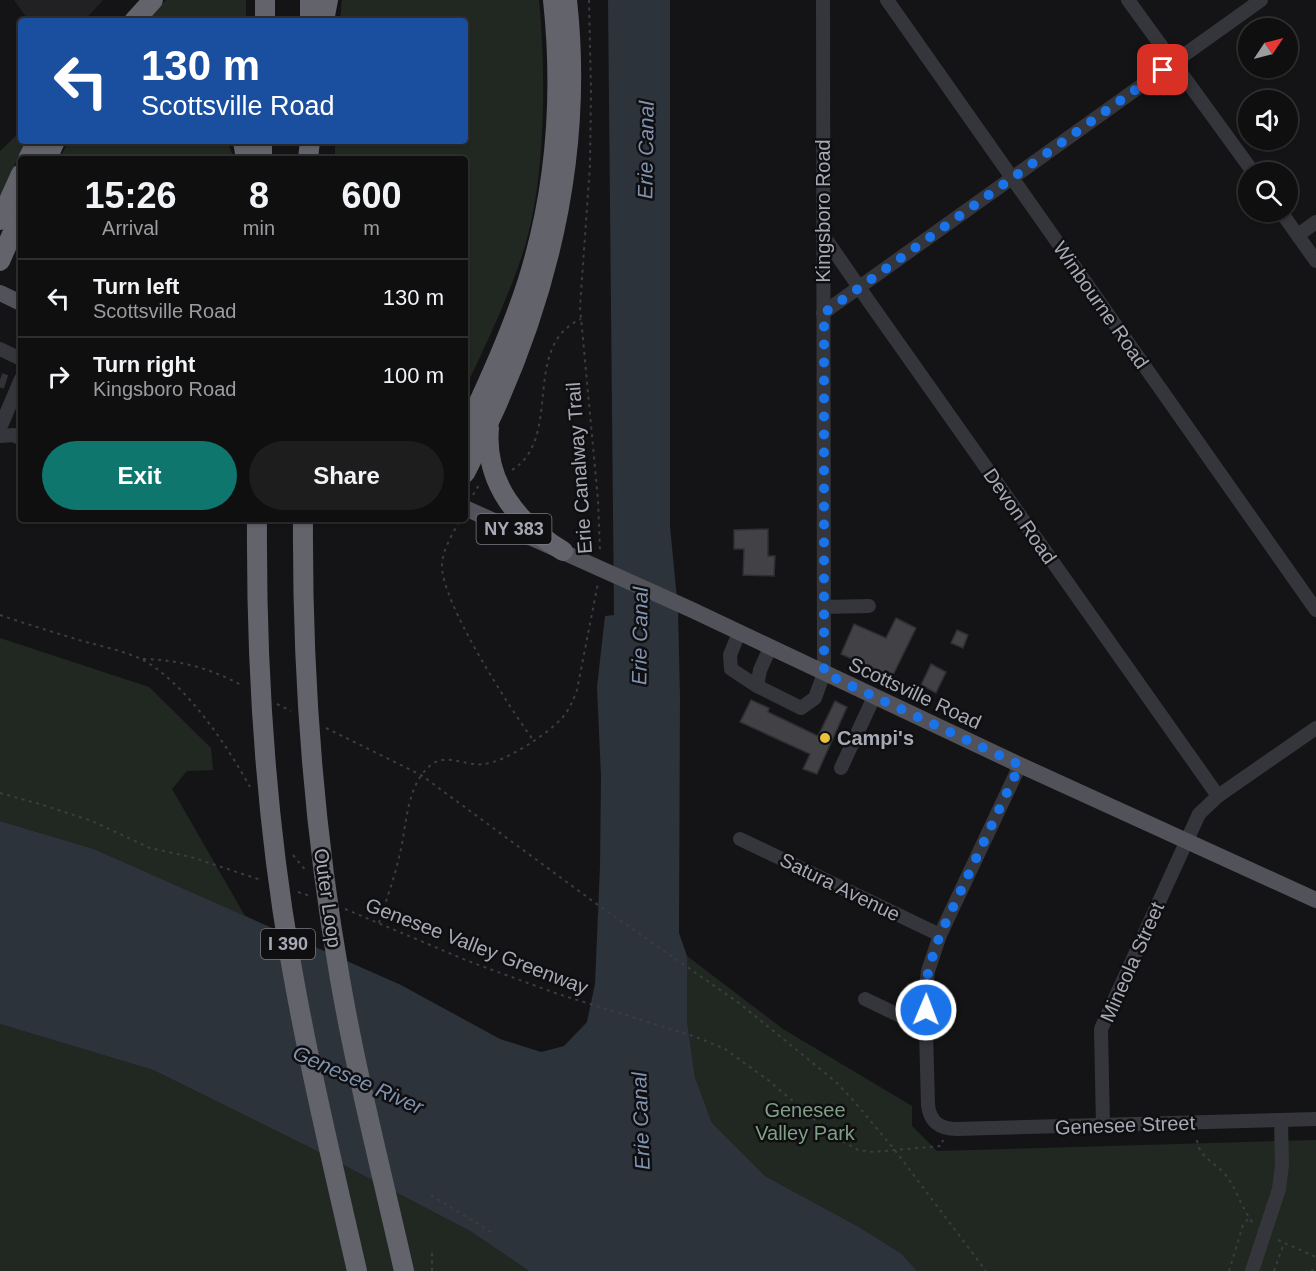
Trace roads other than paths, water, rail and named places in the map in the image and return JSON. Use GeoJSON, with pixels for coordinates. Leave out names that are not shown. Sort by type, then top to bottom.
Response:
{"type":"FeatureCollection","features":[{"type":"Feature","properties":{"kind":"highway"},"geometry":{"type":"LineString","coordinates":[[137,18],[153,0]]}},
{"type":"Feature","properties":{"kind":"highway"},"geometry":{"type":"LineString","coordinates":[[265,0],[265,18]]}},
{"type":"Feature","properties":{"kind":"highway"},"geometry":{"type":"LineString","coordinates":[[310,0],[310,18]]}},
{"type":"Feature","properties":{"kind":"highway"},"geometry":{"type":"LineString","coordinates":[[325,18],[328,0]]}},
{"type":"Feature","properties":{"kind":"highway"},"geometry":{"type":"LineString","coordinates":[[468,426],[491,376],[519,305],[545,214],[552,169],[557,108],[557,47],[553,0]]}},
{"type":"Feature","properties":{"kind":"highway"},"geometry":{"type":"LineString","coordinates":[[468,466],[515,363],[536,306],[559,213],[568,152],[570,109],[571,62],[567,0]]}},
{"type":"Feature","properties":{"kind":"highway"},"geometry":{"type":"LineString","coordinates":[[0,220],[18,181]]}},
{"type":"Feature","properties":{"kind":"highway"},"geometry":{"type":"LineString","coordinates":[[0,261],[18,221]]}},
{"type":"Feature","properties":{"kind":"highway"},"geometry":{"type":"LineString","coordinates":[[492,414],[489,444],[495,478],[512,510],[543,538],[564,551]]}},
{"type":"Feature","properties":{"kind":"highway","name":"I 390"},"geometry":{"type":"LineString","coordinates":[[257,522],[257,611],[268,787],[289,954],[306,1047],[357,1271]]}},
{"type":"Feature","properties":{"kind":"highway","name":"Outer Loop"},"geometry":{"type":"LineString","coordinates":[[303,522],[304,636],[312,775],[321,852],[349,1027],[404,1271]]}},
{"type":"Feature","properties":{"kind":"main road"},"geometry":{"type":"LineString","coordinates":[[0,293],[18,302]]}},
{"type":"Feature","properties":{"kind":"main road","name":"Scottsville Road"},"geometry":{"type":"LineString","coordinates":[[468,514],[564,551],[1020,765],[1316,900]]}},
{"type":"Feature","properties":{"kind":"street","name":"Kingsboro Road"},"geometry":{"type":"LineString","coordinates":[[823,0],[824,673]]}},
{"type":"Feature","properties":{"kind":"street","name":"Winbourne Road"},"geometry":{"type":"LineString","coordinates":[[887,0],[1316,610]]}},
{"type":"Feature","properties":{"kind":"street"},"geometry":{"type":"LineString","coordinates":[[1128,0],[1245,162]]}},
{"type":"Feature","properties":{"kind":"street"},"geometry":{"type":"LineString","coordinates":[[824,313],[1261,0]]}},
{"type":"Feature","properties":{"kind":"street"},"geometry":{"type":"LineString","coordinates":[[1288,222],[1316,261]]}},
{"type":"Feature","properties":{"kind":"street"},"geometry":{"type":"LineString","coordinates":[[1298,236],[1316,222]]}},
{"type":"Feature","properties":{"kind":"street","name":"Devon Road"},"geometry":{"type":"LineString","coordinates":[[823,235],[1218,796]]}},
{"type":"Feature","properties":{"kind":"street"},"geometry":{"type":"LineString","coordinates":[[0,349],[18,358]]}},
{"type":"Feature","properties":{"kind":"street"},"geometry":{"type":"LineString","coordinates":[[1,422],[5,402],[15,383]]}},
{"type":"Feature","properties":{"kind":"street"},"geometry":{"type":"LineString","coordinates":[[824,607],[869,606]]}},
{"type":"Feature","properties":{"kind":"street"},"geometry":{"type":"LineString","coordinates":[[739,633],[730,655],[731,669],[757,686],[801,708],[815,698],[824,673]]}},
{"type":"Feature","properties":{"kind":"street"},"geometry":{"type":"LineString","coordinates":[[757,686],[760,670],[770,648]]}},
{"type":"Feature","properties":{"kind":"street"},"geometry":{"type":"LineString","coordinates":[[841,768],[874,697]]}},
{"type":"Feature","properties":{"kind":"street","name":"Mineola Street"},"geometry":{"type":"LineString","coordinates":[[1103,1126],[1101,1029],[1199,814],[1218,796],[1316,728]]}},
{"type":"Feature","properties":{"kind":"street"},"geometry":{"type":"LineString","coordinates":[[865,999],[913,1022],[926,1025],[927,979],[940,935],[1020,765]]}},
{"type":"Feature","properties":{"kind":"street","name":"Satura Avenue"},"geometry":{"type":"LineString","coordinates":[[740,839],[940,935]]}},
{"type":"Feature","properties":{"kind":"street","name":"Genesee Street"},"geometry":{"type":"LineString","coordinates":[[926,1025],[928,1105],[930,1115],[941,1126],[1103,1126],[1316,1119]]}},
{"type":"Feature","properties":{"kind":"street"},"geometry":{"type":"LineString","coordinates":[[1252,1271],[1276,1201],[1281,1177],[1281,1120]]}},
{"type":"Feature","properties":{"kind":"water"},"geometry":{"type":"Polygon","coordinates":[[[608,0],[670,0],[670,526],[678,610],[680,697],[679,933],[687,956],[687,1021],[695,1077],[712,1123],[765,1176],[859,1227],[902,1254],[917,1271],[529,1271],[470,1231],[307,1146],[153,1070],[0,1024],[0,821],[94,849],[401,985],[500,1039],[541,1052],[564,1046],[587,1022],[595,984],[600,866],[601,777],[597,687],[605,616],[614,615],[608,0]]]}},
{"type":"Feature","properties":{"kind":"tunnel"},"geometry":{"type":"LineString","coordinates":[[0,380],[6,382]]}},
{"type":"Feature","properties":{"kind":"place","name":"Campi's"},"geometry":{"type":"Point","coordinates":[825,738]}},
{"type":"Feature","properties":{"kind":"water label","name":"Erie Canal"},"geometry":{"type":"Point","coordinates":[646,150]}},
{"type":"Feature","properties":{"kind":"water label","name":"Erie Canal"},"geometry":{"type":"Point","coordinates":[640,636]}},
{"type":"Feature","properties":{"kind":"water label","name":"Genesee River"},"geometry":{"type":"Point","coordinates":[358,1080]}},
{"type":"Feature","properties":{"kind":"water label","name":"Erie Canal"},"geometry":{"type":"Point","coordinates":[641,1121]}},
{"type":"Feature","properties":{"kind":"park label","name":"Genesee Valley Park"},"geometry":{"type":"Point","coordinates":[805,1122]}}]}
